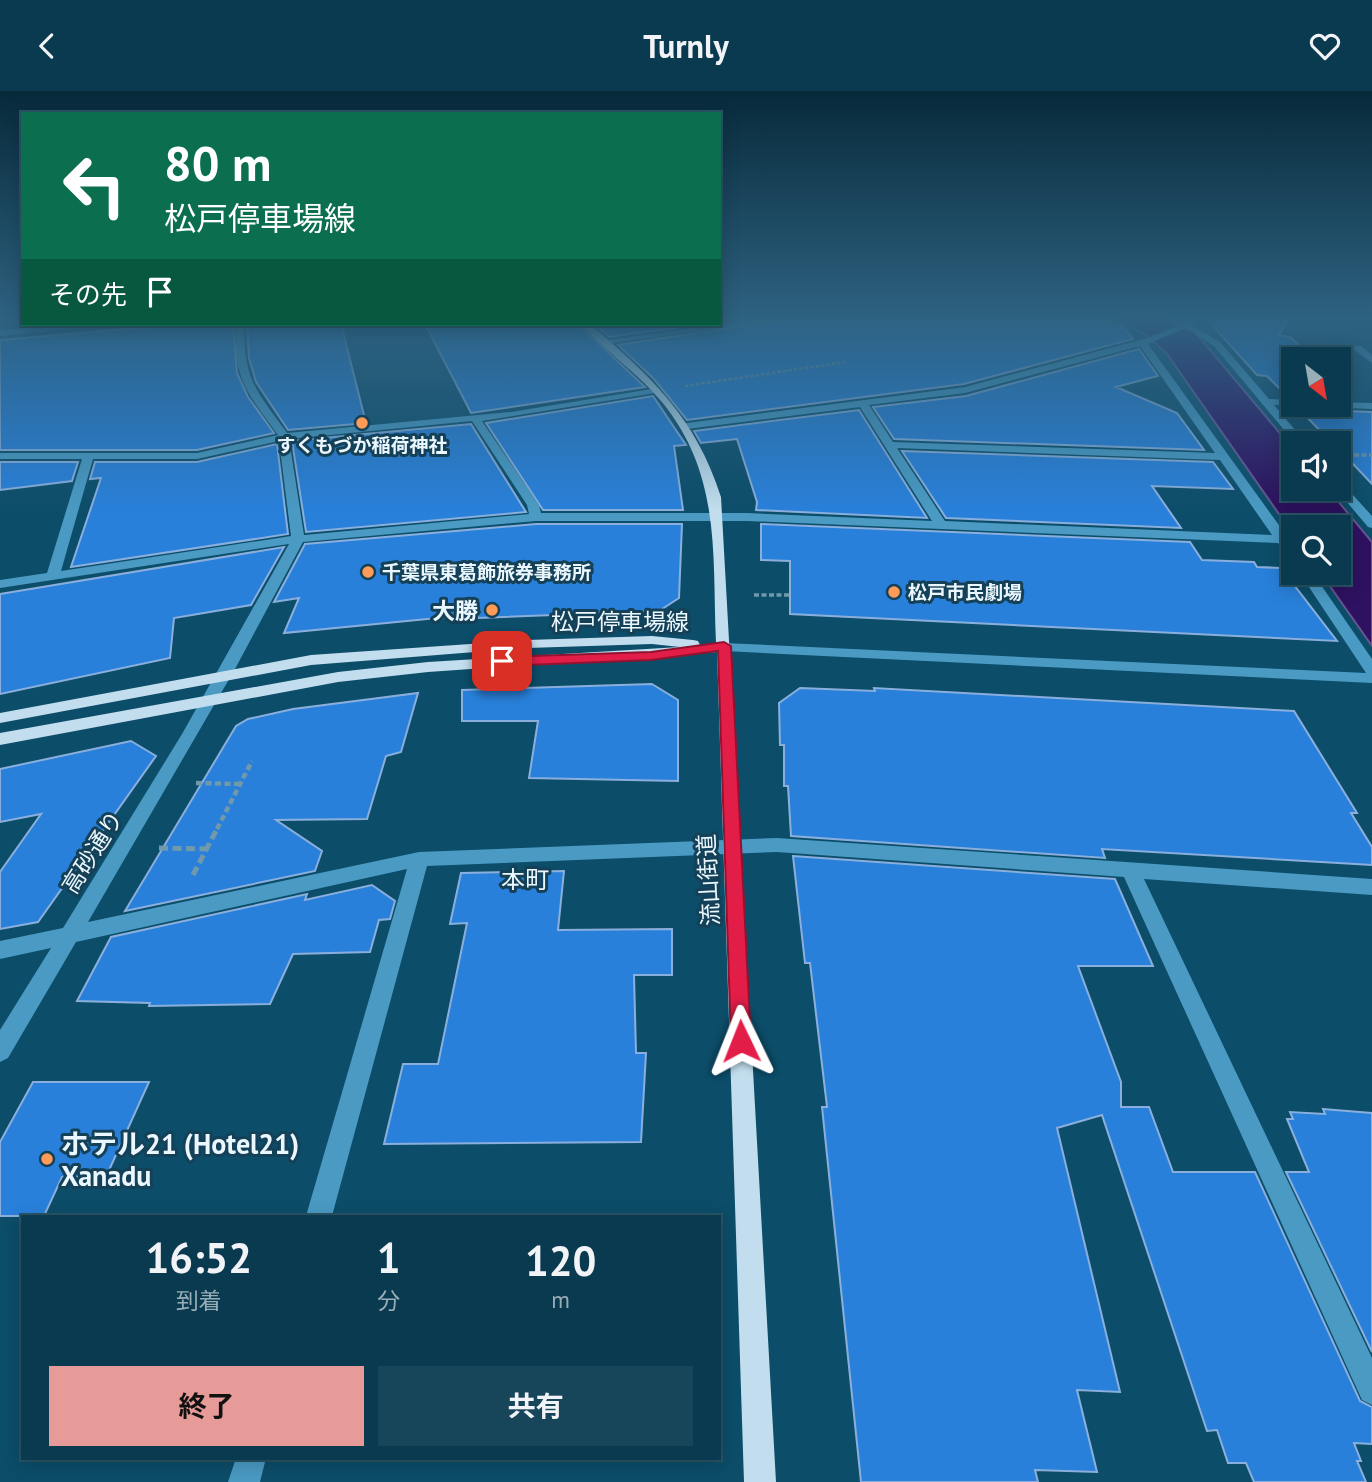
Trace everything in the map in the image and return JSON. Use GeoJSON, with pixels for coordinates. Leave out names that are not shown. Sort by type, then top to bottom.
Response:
{"type":"FeatureCollection","features":[{"type":"Feature","properties":{"kind":"main road","name":"流山街道"},"geometry":{"type":"LineString","coordinates":[[647,381],[687,426],[709,473],[717,517],[760,1482]]}},
{"type":"Feature","properties":{"kind":"main road","name":"松戸停車場線"},"geometry":{"type":"LineString","coordinates":[[0,718],[311,660],[514,645],[652,640],[724,646]]}},
{"type":"Feature","properties":{"kind":"main road","name":"松戸停車場線"},"geometry":{"type":"LineString","coordinates":[[0,739],[384,671],[524,660],[651,656],[724,646]]}},
{"type":"Feature","properties":{"kind":"street"},"geometry":{"type":"LineString","coordinates":[[246,381],[283,435],[298,539]]}},
{"type":"Feature","properties":{"kind":"street"},"geometry":{"type":"LineString","coordinates":[[687,426],[965,390],[998,381]]}},
{"type":"Feature","properties":{"kind":"street"},"geometry":{"type":"LineString","coordinates":[[1173,381],[1281,536]]}},
{"type":"Feature","properties":{"kind":"street"},"geometry":{"type":"LineString","coordinates":[[1248,381],[1290,431]]}},
{"type":"Feature","properties":{"kind":"street"},"geometry":{"type":"LineString","coordinates":[[0,456],[44,453],[88,456],[197,456],[283,435],[476,419],[656,390]]}},
{"type":"Feature","properties":{"kind":"street"},"geometry":{"type":"LineString","coordinates":[[1265,402],[1281,403]]}},
{"type":"Feature","properties":{"kind":"street"},"geometry":{"type":"LineString","coordinates":[[863,403],[941,526]]}},
{"type":"Feature","properties":{"kind":"street"},"geometry":{"type":"LineString","coordinates":[[1351,405],[1372,406]]}},
{"type":"Feature","properties":{"kind":"street"},"geometry":{"type":"LineString","coordinates":[[476,419],[533,505],[536,517]]}},
{"type":"Feature","properties":{"kind":"street"},"geometry":{"type":"LineString","coordinates":[[891,445],[1226,457]]}},
{"type":"Feature","properties":{"kind":"street"},"geometry":{"type":"LineString","coordinates":[[53,576],[88,456]]}},
{"type":"Feature","properties":{"kind":"street"},"geometry":{"type":"LineString","coordinates":[[1351,500],[1372,524]]}},
{"type":"Feature","properties":{"kind":"street"},"geometry":{"type":"LineString","coordinates":[[0,584],[298,539],[536,517],[717,517],[1281,539]]}},
{"type":"Feature","properties":{"kind":"street","name":"高砂通り"},"geometry":{"type":"LineString","coordinates":[[0,1051],[163,784],[207,701],[244,644],[298,539]]}},
{"type":"Feature","properties":{"kind":"street"},"geometry":{"type":"LineString","coordinates":[[1314,585],[1372,670]]}},
{"type":"Feature","properties":{"kind":"street"},"geometry":{"type":"LineString","coordinates":[[724,646],[1372,678]]}},
{"type":"Feature","properties":{"kind":"street"},"geometry":{"type":"LineString","coordinates":[[0,950],[419,859],[777,845],[1372,887]]}},
{"type":"Feature","properties":{"kind":"street"},"geometry":{"type":"LineString","coordinates":[[318,1215],[419,859]]}},
{"type":"Feature","properties":{"kind":"street"},"geometry":{"type":"LineString","coordinates":[[1130,870],[1372,1390]]}},
{"type":"Feature","properties":{"kind":"street"},"geometry":{"type":"LineString","coordinates":[[244,1482],[250,1460]]}},
{"type":"Feature","properties":{"kind":"path"},"geometry":{"type":"LineString","coordinates":[[656,390],[717,381]]}},
{"type":"Feature","properties":{"kind":"path"},"geometry":{"type":"LineString","coordinates":[[1351,455],[1372,455]]}},
{"type":"Feature","properties":{"kind":"path"},"geometry":{"type":"LineString","coordinates":[[754,595],[790,595]]}},
{"type":"Feature","properties":{"kind":"path"},"geometry":{"type":"LineString","coordinates":[[175,910],[252,761]]}},
{"type":"Feature","properties":{"kind":"path"},"geometry":{"type":"LineString","coordinates":[[163,784],[240,784]]}},
{"type":"Feature","properties":{"kind":"path"},"geometry":{"type":"LineString","coordinates":[[124,849],[207,849]]}},
{"type":"Feature","properties":{"kind":"shaded area"},"geometry":{"type":"Polygon","coordinates":[[[1186,381],[1236,381],[1281,435],[1281,501],[1338,501],[1350,515],[1281,517],[1186,381]]]}},
{"type":"Feature","properties":{"kind":"shaded area"},"geometry":{"type":"Polygon","coordinates":[[[1351,517],[1372,542],[1372,646],[1329,585],[1351,585],[1351,517]]]}},
{"type":"Feature","properties":{"kind":"building"},"geometry":{"type":"Polygon","coordinates":[[[0,381],[241,381],[248,397],[274,433],[197,450],[0,450],[0,381]]]}},
{"type":"Feature","properties":{"kind":"building"},"geometry":{"type":"Polygon","coordinates":[[[355,381],[366,423],[288,430],[256,382],[355,381]]]}},
{"type":"Feature","properties":{"kind":"building"},"geometry":{"type":"Polygon","coordinates":[[[454,381],[639,381],[645,387],[471,413],[454,381]]]}},
{"type":"Feature","properties":{"kind":"building"},"geometry":{"type":"Polygon","coordinates":[[[656,381],[976,381],[964,384],[687,420],[656,381]]]}},
{"type":"Feature","properties":{"kind":"building"},"geometry":{"type":"Polygon","coordinates":[[[1022,381],[1139,381],[1116,387],[1177,413],[1204,450],[894,439],[873,407],[966,396],[1022,381]]]}},
{"type":"Feature","properties":{"kind":"building"},"geometry":{"type":"Polygon","coordinates":[[[1272,381],[1281,381],[1281,390],[1272,381]]]}},
{"type":"Feature","properties":{"kind":"building"},"geometry":{"type":"Polygon","coordinates":[[[653,396],[686,445],[674,446],[683,510],[543,510],[486,423],[653,396]]]}},
{"type":"Feature","properties":{"kind":"building"},"geometry":{"type":"Polygon","coordinates":[[[859,410],[927,518],[756,510],[757,502],[737,439],[701,443],[694,431],[859,410]]]}},
{"type":"Feature","properties":{"kind":"building"},"geometry":{"type":"Polygon","coordinates":[[[1351,411],[1372,412],[1372,484],[1351,462],[1351,431],[1320,431],[1307,417],[1351,417],[1351,411]]]}},
{"type":"Feature","properties":{"kind":"building"},"geometry":{"type":"Polygon","coordinates":[[[471,424],[526,512],[306,532],[292,441],[471,424]]]}},
{"type":"Feature","properties":{"kind":"building"},"geometry":{"type":"Polygon","coordinates":[[[277,444],[288,534],[71,567],[101,478],[90,479],[95,462],[197,462],[277,444]]]}},
{"type":"Feature","properties":{"kind":"building"},"geometry":{"type":"Polygon","coordinates":[[[902,451],[1213,462],[1233,489],[1152,486],[1181,528],[946,518],[902,451]]]}},
{"type":"Feature","properties":{"kind":"building"},"geometry":{"type":"Polygon","coordinates":[[[0,462],[78,462],[72,481],[0,490],[0,462]]]}},
{"type":"Feature","properties":{"kind":"building"},"geometry":{"type":"Polygon","coordinates":[[[536,524],[682,524],[679,598],[659,611],[478,618],[478,614],[284,633],[299,598],[274,602],[305,544],[536,524]]]}},
{"type":"Feature","properties":{"kind":"building"},"geometry":{"type":"Polygon","coordinates":[[[761,524],[1190,542],[1202,560],[1254,562],[1257,567],[1281,568],[1281,585],[1294,585],[1337,641],[790,614],[790,561],[761,560],[761,524]]]}},
{"type":"Feature","properties":{"kind":"building"},"geometry":{"type":"Polygon","coordinates":[[[284,547],[251,605],[174,618],[170,658],[0,694],[0,594],[284,547]]]}},
{"type":"Feature","properties":{"kind":"building"},"geometry":{"type":"Polygon","coordinates":[[[652,684],[678,700],[678,781],[529,778],[538,721],[462,721],[462,690],[652,684]]]}},
{"type":"Feature","properties":{"kind":"building"},"geometry":{"type":"Polygon","coordinates":[[[800,688],[875,691],[874,688],[1294,711],[1357,813],[1351,813],[1372,847],[1372,865],[1102,849],[1105,858],[791,836],[788,786],[784,786],[784,745],[780,745],[779,703],[800,688]]]}},
{"type":"Feature","properties":{"kind":"building"},"geometry":{"type":"Polygon","coordinates":[[[418,693],[401,752],[386,756],[367,819],[276,820],[322,851],[315,871],[125,911],[236,726],[248,719],[293,709],[418,693]]]}},
{"type":"Feature","properties":{"kind":"building"},"geometry":{"type":"Polygon","coordinates":[[[131,741],[156,756],[38,922],[0,929],[0,872],[41,814],[0,822],[0,769],[131,741]]]}},
{"type":"Feature","properties":{"kind":"building"},"geometry":{"type":"Polygon","coordinates":[[[793,856],[1115,879],[1153,966],[1078,966],[1121,1082],[1121,1107],[1149,1107],[1173,1172],[1255,1172],[1360,1401],[1372,1407],[1372,1444],[1354,1443],[1361,1461],[1357,1461],[1366,1482],[1254,1482],[1246,1463],[1228,1463],[1217,1430],[1207,1431],[1102,1115],[1057,1128],[1120,1392],[1077,1390],[1097,1472],[1035,1470],[1038,1482],[861,1482],[822,1107],[827,1107],[810,963],[805,963],[793,856]]]}},
{"type":"Feature","properties":{"kind":"building"},"geometry":{"type":"Polygon","coordinates":[[[564,871],[558,930],[672,929],[672,975],[634,975],[636,1053],[646,1053],[641,1142],[384,1144],[403,1064],[438,1064],[467,923],[450,924],[461,873],[564,871]]]}},
{"type":"Feature","properties":{"kind":"building"},"geometry":{"type":"Polygon","coordinates":[[[372,885],[395,901],[390,919],[379,920],[370,952],[293,954],[270,1004],[149,1006],[150,1003],[77,1001],[111,937],[307,894],[305,900],[372,885]]]}},
{"type":"Feature","properties":{"kind":"building"},"geometry":{"type":"Polygon","coordinates":[[[33,1082],[149,1082],[106,1177],[62,1177],[44,1215],[0,1216],[0,1142],[33,1082]]]}},
{"type":"Feature","properties":{"kind":"building"},"geometry":{"type":"Polygon","coordinates":[[[1323,1109],[1372,1113],[1372,1352],[1286,1172],[1309,1172],[1287,1119],[1293,1119],[1290,1112],[1325,1114],[1323,1109]]]}},
{"type":"Feature","properties":{"kind":"place","name":"すくもづか稲荷神社"},"geometry":{"type":"Point","coordinates":[362,423]}},
{"type":"Feature","properties":{"kind":"place","name":"千葉県東葛飾旅券事務所"},"geometry":{"type":"Point","coordinates":[368,572]}},
{"type":"Feature","properties":{"kind":"place","name":"松戸市民劇場"},"geometry":{"type":"Point","coordinates":[894,592]}},
{"type":"Feature","properties":{"kind":"place","name":"大勝"},"geometry":{"type":"Point","coordinates":[492,610]}},
{"type":"Feature","properties":{"kind":"place","name":"ホテル21 (Hotel21) Xanadu"},"geometry":{"type":"Point","coordinates":[47,1159]}},
{"type":"Feature","properties":{"kind":"district","name":"本町"},"geometry":{"type":"Point","coordinates":[525,879]}},
{"type":"Feature","properties":{"kind":"route"},"geometry":{"type":"LineString","coordinates":[[502,661],[651,656],[724,646],[724,699],[741,1041]]}}]}
